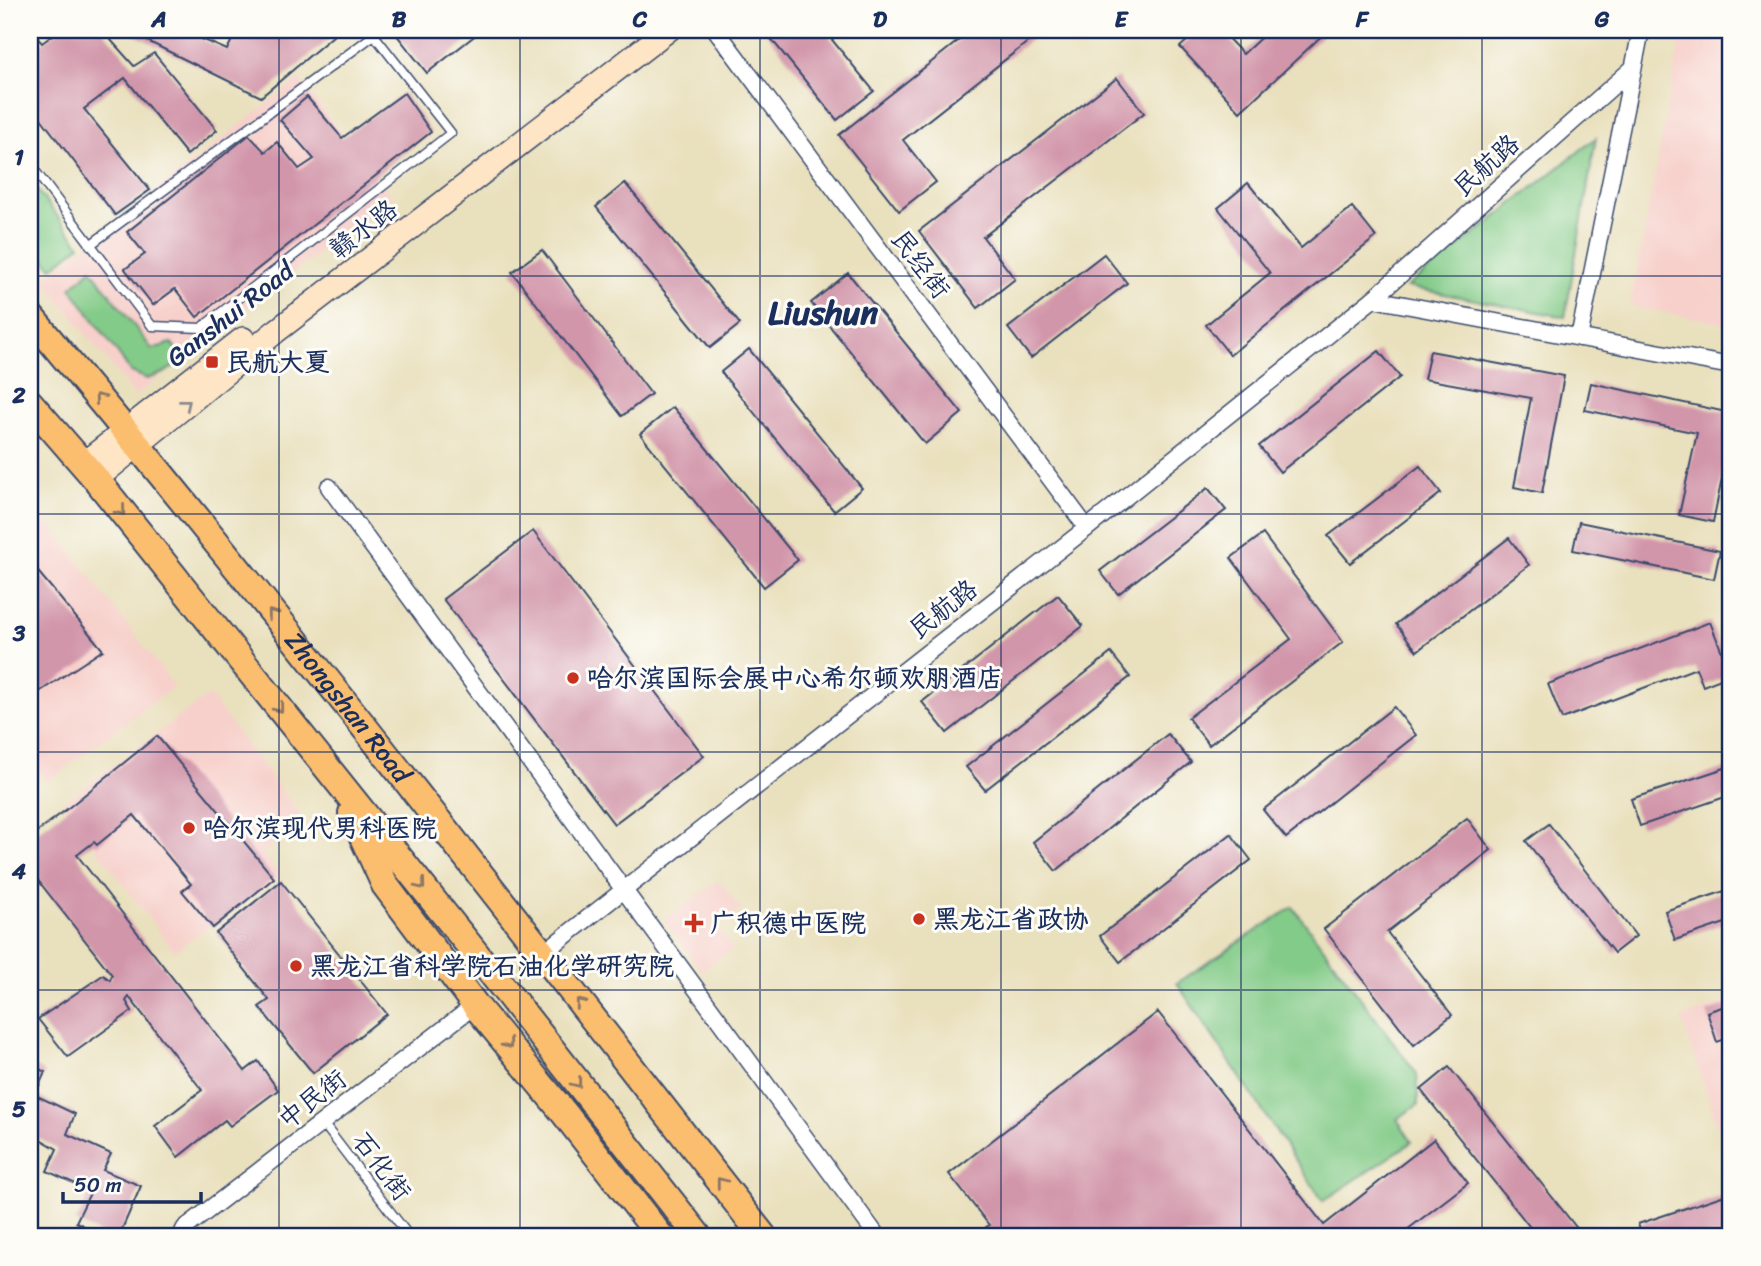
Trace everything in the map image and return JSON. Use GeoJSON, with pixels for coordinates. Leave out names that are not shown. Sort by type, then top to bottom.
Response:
{"type":"FeatureCollection","features":[{"type":"Feature","properties":{"kind":"main road","name":"Ganshui Road"},"geometry":{"type":"LineString","coordinates":[[89,472],[645,30]]}},
{"type":"Feature","properties":{"kind":"main road","name":"赣水路"},"geometry":{"type":"LineString","coordinates":[[131,437],[275,332],[668,30]]}},
{"type":"Feature","properties":{"kind":"main road","name":"Zhongshan Road"},"geometry":{"type":"LineString","coordinates":[[30,316],[131,437],[542,954],[762,1236]]}},
{"type":"Feature","properties":{"kind":"main road","name":"Zhongshan Road"},"geometry":{"type":"LineString","coordinates":[[30,403],[89,472],[339,783],[698,1236]]}},
{"type":"Feature","properties":{"kind":"main road"},"geometry":{"type":"LineString","coordinates":[[339,783],[385,886],[475,1005],[565,1114],[660,1236]]}},
{"type":"Feature","properties":{"kind":"street","name":"民经街"},"geometry":{"type":"LineString","coordinates":[[716,30],[1087,528]]}},
{"type":"Feature","properties":{"kind":"street"},"geometry":{"type":"LineString","coordinates":[[1579,338],[1642,30]]}},
{"type":"Feature","properties":{"kind":"street","name":"民航路"},"geometry":{"type":"LineString","coordinates":[[542,954],[1087,528],[1373,299],[1633,68]]}},
{"type":"Feature","properties":{"kind":"street"},"geometry":{"type":"LineString","coordinates":[[1373,299],[1731,366]]}},
{"type":"Feature","properties":{"kind":"street"},"geometry":{"type":"LineString","coordinates":[[329,487],[625,888],[877,1236]]}},
{"type":"Feature","properties":{"kind":"street","name":"中民街"},"geometry":{"type":"LineString","coordinates":[[181,1236],[186,1228],[475,1005]]}},
{"type":"Feature","properties":{"kind":"lane"},"geometry":{"type":"LineString","coordinates":[[30,164],[90,244],[152,326],[201,328],[452,133],[377,32],[90,244]]}},
{"type":"Feature","properties":{"kind":"lane","name":"石化街"},"geometry":{"type":"LineString","coordinates":[[322,1122],[409,1236]]}},
{"type":"Feature","properties":{"kind":"shaded area"},"geometry":{"type":"Polygon","coordinates":[[[1682,30],[1731,30],[1731,325],[1630,306],[1682,30]]]}},
{"type":"Feature","properties":{"kind":"shaded area"},"geometry":{"type":"Polygon","coordinates":[[[299,79],[391,196],[135,396],[43,279],[299,79]]]}},
{"type":"Feature","properties":{"kind":"shaded area"},"geometry":{"type":"Polygon","coordinates":[[[30,499],[174,686],[47,782],[30,759],[30,499]]]}},
{"type":"Feature","properties":{"kind":"shaded area"},"geometry":{"type":"Polygon","coordinates":[[[209,695],[304,820],[263,853],[281,877],[174,951],[62,803],[209,695]]]}},
{"type":"Feature","properties":{"kind":"shaded area","name":"广积德中医院"},"geometry":{"type":"Polygon","coordinates":[[[719,880],[741,909],[717,927],[733,949],[701,971],[664,920],[719,880]]]}},
{"type":"Feature","properties":{"kind":"shaded area"},"geometry":{"type":"Polygon","coordinates":[[[1731,1001],[1731,1166],[1681,1018],[1731,1001]]]}},
{"type":"Feature","properties":{"kind":"green space"},"geometry":{"type":"Polygon","coordinates":[[[1596,138],[1565,317],[1407,287],[1596,138]]]}},
{"type":"Feature","properties":{"kind":"green space"},"geometry":{"type":"Polygon","coordinates":[[[30,181],[80,245],[52,268],[30,241],[30,181]]]}},
{"type":"Feature","properties":{"kind":"green space"},"geometry":{"type":"Polygon","coordinates":[[[91,269],[152,349],[172,343],[183,360],[164,373],[147,379],[131,372],[71,288],[91,269]]]}},
{"type":"Feature","properties":{"kind":"green space"},"geometry":{"type":"Polygon","coordinates":[[[1293,907],[1417,1074],[1418,1105],[1397,1119],[1412,1142],[1323,1201],[1177,983],[1293,907]]]}},
{"type":"Feature","properties":{"kind":"building"},"geometry":{"type":"Polygon","coordinates":[[[30,30],[42,43],[60,30],[102,30],[134,66],[154,53],[217,130],[187,155],[125,78],[84,109],[150,190],[115,215],[30,104],[30,30]]]}},
{"type":"Feature","properties":{"kind":"building"},"geometry":{"type":"Polygon","coordinates":[[[125,30],[181,30],[227,50],[237,30],[340,30],[261,97],[125,30]]]}},
{"type":"Feature","properties":{"kind":"building"},"geometry":{"type":"Polygon","coordinates":[[[400,30],[482,30],[427,73],[396,34],[400,30]]]}},
{"type":"Feature","properties":{"kind":"building"},"geometry":{"type":"Polygon","coordinates":[[[764,30],[824,30],[874,91],[837,120],[764,30]]]}},
{"type":"Feature","properties":{"kind":"building"},"geometry":{"type":"Polygon","coordinates":[[[972,30],[1043,30],[903,140],[936,182],[899,211],[839,135],[972,30]]]}},
{"type":"Feature","properties":{"kind":"building"},"geometry":{"type":"Polygon","coordinates":[[[1199,30],[1220,30],[1243,54],[1269,30],[1328,30],[1240,112],[1180,47],[1199,30]]]}},
{"type":"Feature","properties":{"kind":"building"},"geometry":{"type":"Polygon","coordinates":[[[1117,78],[1144,113],[983,237],[1015,279],[978,308],[919,231],[1117,78]]]}},
{"type":"Feature","properties":{"kind":"building"},"geometry":{"type":"Polygon","coordinates":[[[404,93],[431,132],[197,317],[175,289],[153,305],[125,269],[145,254],[127,232],[249,135],[265,152],[277,142],[299,169],[314,159],[280,120],[307,97],[342,138],[404,93]]]}},
{"type":"Feature","properties":{"kind":"building"},"geometry":{"type":"Polygon","coordinates":[[[625,183],[740,324],[710,348],[596,207],[625,183]]]}},
{"type":"Feature","properties":{"kind":"building"},"geometry":{"type":"Polygon","coordinates":[[[1248,183],[1301,248],[1352,207],[1376,237],[1230,355],[1206,325],[1270,273],[1218,208],[1248,183]]]}},
{"type":"Feature","properties":{"kind":"building"},"geometry":{"type":"Polygon","coordinates":[[[542,250],[651,394],[622,416],[512,272],[542,250]]]}},
{"type":"Feature","properties":{"kind":"building"},"geometry":{"type":"Polygon","coordinates":[[[1104,254],[1127,283],[1031,358],[1008,328],[1104,254]]]}},
{"type":"Feature","properties":{"kind":"building"},"geometry":{"type":"Polygon","coordinates":[[[848,273],[962,413],[925,444],[811,303],[848,273]]]}},
{"type":"Feature","properties":{"kind":"building"},"geometry":{"type":"Polygon","coordinates":[[[749,349],[862,488],[834,511],[721,372],[749,349]]]}},
{"type":"Feature","properties":{"kind":"building"},"geometry":{"type":"Polygon","coordinates":[[[1379,351],[1400,377],[1280,472],[1259,446],[1379,351]]]}},
{"type":"Feature","properties":{"kind":"building"},"geometry":{"type":"Polygon","coordinates":[[[1430,351],[1564,376],[1542,493],[1514,487],[1531,398],[1424,379],[1430,351]]]}},
{"type":"Feature","properties":{"kind":"building"},"geometry":{"type":"Polygon","coordinates":[[[1591,383],[1731,413],[1731,435],[1713,522],[1679,515],[1697,433],[1585,410],[1591,383]]]}},
{"type":"Feature","properties":{"kind":"building"},"geometry":{"type":"Polygon","coordinates":[[[673,407],[798,560],[764,587],[640,434],[673,407]]]}},
{"type":"Feature","properties":{"kind":"building"},"geometry":{"type":"Polygon","coordinates":[[[1420,466],[1441,493],[1350,563],[1328,536],[1420,466]]]}},
{"type":"Feature","properties":{"kind":"building"},"geometry":{"type":"Polygon","coordinates":[[[1208,488],[1226,510],[1118,594],[1100,571],[1208,488]]]}},
{"type":"Feature","properties":{"kind":"building"},"geometry":{"type":"Polygon","coordinates":[[[1579,522],[1720,551],[1714,579],[1573,550],[1579,522]]]}},
{"type":"Feature","properties":{"kind":"building","name":"哈尔滨国际会展中心希尔顿欢朋酒店"},"geometry":{"type":"Polygon","coordinates":[[[533,531],[704,756],[614,824],[443,599],[533,531]]]}},
{"type":"Feature","properties":{"kind":"building"},"geometry":{"type":"Polygon","coordinates":[[[1263,534],[1343,642],[1209,745],[1188,718],[1291,639],[1231,558],[1263,534]]]}},
{"type":"Feature","properties":{"kind":"building"},"geometry":{"type":"Polygon","coordinates":[[[1509,538],[1529,565],[1417,651],[1396,624],[1509,538]]]}},
{"type":"Feature","properties":{"kind":"building"},"geometry":{"type":"Polygon","coordinates":[[[30,562],[103,650],[30,698],[30,562]]]}},
{"type":"Feature","properties":{"kind":"building"},"geometry":{"type":"Polygon","coordinates":[[[1058,595],[1083,626],[947,733],[922,702],[1058,595]]]}},
{"type":"Feature","properties":{"kind":"building"},"geometry":{"type":"Polygon","coordinates":[[[1710,622],[1731,675],[1703,686],[1696,668],[1562,719],[1548,684],[1710,622]]]}},
{"type":"Feature","properties":{"kind":"building"},"geometry":{"type":"Polygon","coordinates":[[[1111,653],[1130,677],[985,790],[966,767],[1111,653]]]}},
{"type":"Feature","properties":{"kind":"building"},"geometry":{"type":"Polygon","coordinates":[[[1394,707],[1416,735],[1286,838],[1263,810],[1394,707]]]}},
{"type":"Feature","properties":{"kind":"building"},"geometry":{"type":"Polygon","coordinates":[[[1168,734],[1191,762],[1056,871],[1033,842],[1168,734]]]}},
{"type":"Feature","properties":{"kind":"building"},"geometry":{"type":"Polygon","coordinates":[[[157,736],[274,878],[213,928],[182,891],[191,884],[134,815],[97,845],[94,842],[77,855],[245,1071],[258,1061],[278,1090],[230,1126],[225,1120],[178,1157],[155,1126],[202,1090],[129,997],[126,1001],[132,1011],[68,1057],[38,1019],[103,975],[110,980],[112,975],[30,870],[30,837],[157,736]]]}},
{"type":"Feature","properties":{"kind":"building"},"geometry":{"type":"Polygon","coordinates":[[[1731,766],[1731,795],[1640,826],[1631,799],[1731,766]]]}},
{"type":"Feature","properties":{"kind":"building"},"geometry":{"type":"Polygon","coordinates":[[[1467,818],[1491,850],[1387,932],[1452,1015],[1414,1045],[1324,929],[1467,818]]]}},
{"type":"Feature","properties":{"kind":"building"},"geometry":{"type":"Polygon","coordinates":[[[1549,824],[1636,936],[1614,953],[1526,841],[1549,824]]]}},
{"type":"Feature","properties":{"kind":"building"},"geometry":{"type":"Polygon","coordinates":[[[1231,834],[1251,860],[1120,962],[1100,936],[1231,834]]]}},
{"type":"Feature","properties":{"kind":"building","name":"黑龙江省科学院石油化学研究院"},"geometry":{"type":"Polygon","coordinates":[[[281,881],[387,1014],[313,1073],[259,1007],[269,1000],[216,933],[281,881]]]}},
{"type":"Feature","properties":{"kind":"building"},"geometry":{"type":"Polygon","coordinates":[[[1731,889],[1731,921],[1675,940],[1665,911],[1731,889]]]}},
{"type":"Feature","properties":{"kind":"building"},"geometry":{"type":"Polygon","coordinates":[[[1731,1004],[1731,1037],[1717,1042],[1707,1012],[1731,1004]]]}},
{"type":"Feature","properties":{"kind":"building"},"geometry":{"type":"Polygon","coordinates":[[[1158,1012],[1324,1225],[1434,1139],[1468,1183],[1399,1236],[975,1236],[989,1225],[949,1174],[1158,1012]]]}},
{"type":"Feature","properties":{"kind":"building"},"geometry":{"type":"Polygon","coordinates":[[[30,1064],[45,1072],[35,1095],[75,1114],[67,1134],[111,1154],[103,1170],[141,1186],[119,1236],[104,1236],[76,1222],[91,1191],[47,1171],[57,1149],[30,1133],[30,1064]]]}},
{"type":"Feature","properties":{"kind":"building"},"geometry":{"type":"Polygon","coordinates":[[[1449,1067],[1583,1236],[1537,1236],[1421,1090],[1449,1067]]]}},
{"type":"Feature","properties":{"kind":"building"},"geometry":{"type":"Polygon","coordinates":[[[1731,1193],[1731,1236],[1642,1236],[1638,1224],[1731,1193]]]}},
{"type":"Feature","properties":{"kind":"place","name":"民航大夏"},"geometry":{"type":"Point","coordinates":[212,362]}},
{"type":"Feature","properties":{"kind":"place","name":"哈尔滨国际会展中心希尔顿欢朋酒店"},"geometry":{"type":"Point","coordinates":[573,678]}},
{"type":"Feature","properties":{"kind":"place","name":"哈尔滨现代男科医院"},"geometry":{"type":"Point","coordinates":[189,828]}},
{"type":"Feature","properties":{"kind":"place","name":"黑龙江省政协"},"geometry":{"type":"Point","coordinates":[919,919]}},
{"type":"Feature","properties":{"kind":"place","name":"广积德中医院"},"geometry":{"type":"Point","coordinates":[694,923]}},
{"type":"Feature","properties":{"kind":"place","name":"黑龙江省科学院石油化学研究院"},"geometry":{"type":"Point","coordinates":[296,966]}},
{"type":"Feature","properties":{"kind":"district","name":"Liushun"},"geometry":{"type":"Point","coordinates":[823,313]}}]}
